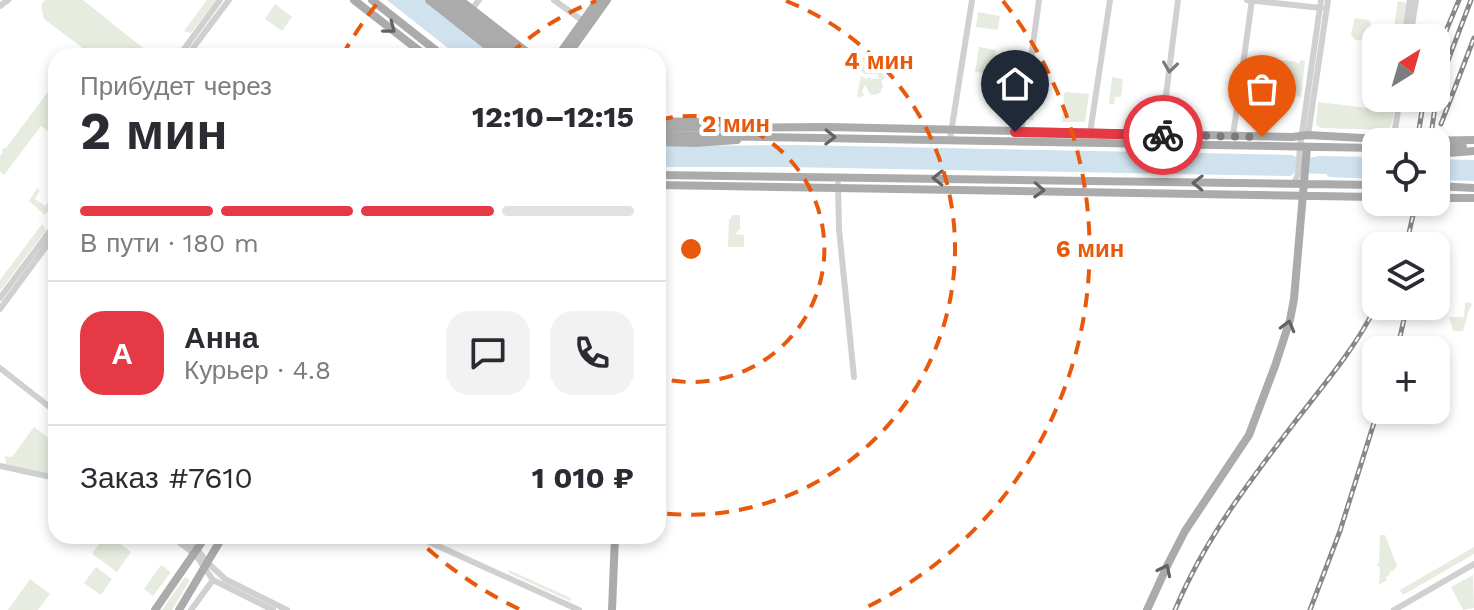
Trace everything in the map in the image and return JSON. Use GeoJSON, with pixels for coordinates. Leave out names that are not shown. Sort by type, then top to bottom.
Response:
{"type":"FeatureCollection","features":[{"type":"Feature","properties":{"kind":"main road"},"geometry":{"type":"LineString","coordinates":[[354,0],[416,48]]}},
{"type":"Feature","properties":{"kind":"main road"},"geometry":{"type":"LineString","coordinates":[[372,0],[433,48]]}},
{"type":"Feature","properties":{"kind":"main road"},"geometry":{"type":"LineString","coordinates":[[429,0],[490,48]]}},
{"type":"Feature","properties":{"kind":"main road"},"geometry":{"type":"LineString","coordinates":[[440,0],[501,48]]}},
{"type":"Feature","properties":{"kind":"main road"},"geometry":{"type":"LineString","coordinates":[[449,0],[511,48]]}},
{"type":"Feature","properties":{"kind":"main road"},"geometry":{"type":"LineString","coordinates":[[460,0],[522,48]]}},
{"type":"Feature","properties":{"kind":"main road"},"geometry":{"type":"LineString","coordinates":[[564,48],[598,0]]}},
{"type":"Feature","properties":{"kind":"main road"},"geometry":{"type":"LineString","coordinates":[[573,48],[607,0]]}},
{"type":"Feature","properties":{"kind":"main road"},"geometry":{"type":"LineString","coordinates":[[666,121],[734,123],[746,127]]}},
{"type":"Feature","properties":{"kind":"main road"},"geometry":{"type":"LineString","coordinates":[[666,128],[746,127],[950,135],[1362,141]]}},
{"type":"Feature","properties":{"kind":"main road"},"geometry":{"type":"LineString","coordinates":[[666,135],[1090,133],[1233,136],[1362,148]]}},
{"type":"Feature","properties":{"kind":"main road"},"geometry":{"type":"LineString","coordinates":[[666,142],[721,142],[752,136]]}},
{"type":"Feature","properties":{"kind":"main road"},"geometry":{"type":"LineString","coordinates":[[1450,141],[1474,140]]}},
{"type":"Feature","properties":{"kind":"main road"},"geometry":{"type":"LineString","coordinates":[[1147,610],[1179,542],[1242,448],[1260,410],[1285,337],[1293,305],[1304,195],[1299,184],[1304,142]]}},
{"type":"Feature","properties":{"kind":"main road"},"geometry":{"type":"LineString","coordinates":[[1450,148],[1474,149]]}},
{"type":"Feature","properties":{"kind":"main road"},"geometry":{"type":"LineString","coordinates":[[1450,152],[1474,149]]}},
{"type":"Feature","properties":{"kind":"main road"},"geometry":{"type":"LineString","coordinates":[[666,175],[1362,185]]}},
{"type":"Feature","properties":{"kind":"main road"},"geometry":{"type":"LineString","coordinates":[[666,185],[1362,197]]}},
{"type":"Feature","properties":{"kind":"main road"},"geometry":{"type":"LineString","coordinates":[[1450,187],[1474,188]]}},
{"type":"Feature","properties":{"kind":"main road"},"geometry":{"type":"LineString","coordinates":[[1450,198],[1474,198]]}},
{"type":"Feature","properties":{"kind":"main road"},"geometry":{"type":"LineString","coordinates":[[155,610],[201,544]]}},
{"type":"Feature","properties":{"kind":"main road"},"geometry":{"type":"LineString","coordinates":[[179,610],[218,544]]}},
{"type":"Feature","properties":{"kind":"main road"},"geometry":{"type":"LineString","coordinates":[[612,610],[615,544]]}},
{"type":"Feature","properties":{"kind":"street"},"geometry":{"type":"LineString","coordinates":[[0,6],[8,0]]}},
{"type":"Feature","properties":{"kind":"street"},"geometry":{"type":"LineString","coordinates":[[185,48],[220,0]]}},
{"type":"Feature","properties":{"kind":"street"},"geometry":{"type":"LineString","coordinates":[[193,48],[229,0]]}},
{"type":"Feature","properties":{"kind":"street"},"geometry":{"type":"LineString","coordinates":[[472,9],[479,0]]}},
{"type":"Feature","properties":{"kind":"street"},"geometry":{"type":"LineString","coordinates":[[554,0],[583,21]]}},
{"type":"Feature","properties":{"kind":"street"},"geometry":{"type":"LineString","coordinates":[[950,135],[972,0]]}},
{"type":"Feature","properties":{"kind":"street"},"geometry":{"type":"LineString","coordinates":[[1021,132],[1039,0]]}},
{"type":"Feature","properties":{"kind":"street"},"geometry":{"type":"LineString","coordinates":[[1090,133],[1110,0]]}},
{"type":"Feature","properties":{"kind":"street"},"geometry":{"type":"LineString","coordinates":[[1161,135],[1178,0]]}},
{"type":"Feature","properties":{"kind":"street"},"geometry":{"type":"LineString","coordinates":[[1233,136],[1250,0],[1320,9]]}},
{"type":"Feature","properties":{"kind":"street"},"geometry":{"type":"LineString","coordinates":[[1406,24],[1410,0]]}},
{"type":"Feature","properties":{"kind":"street"},"geometry":{"type":"LineString","coordinates":[[1412,24],[1416,0]]}},
{"type":"Feature","properties":{"kind":"street"},"geometry":{"type":"LineString","coordinates":[[1304,142],[1320,9],[1325,1]]}},
{"type":"Feature","properties":{"kind":"street"},"geometry":{"type":"LineString","coordinates":[[1304,142],[1325,1]]}},
{"type":"Feature","properties":{"kind":"street"},"geometry":{"type":"LineString","coordinates":[[838,177],[839,229],[854,377]]}},
{"type":"Feature","properties":{"kind":"street"},"geometry":{"type":"LineString","coordinates":[[0,298],[48,234]]}},
{"type":"Feature","properties":{"kind":"street"},"geometry":{"type":"LineString","coordinates":[[0,309],[48,244]]}},
{"type":"Feature","properties":{"kind":"street"},"geometry":{"type":"LineString","coordinates":[[0,368],[48,406]]}},
{"type":"Feature","properties":{"kind":"street"},"geometry":{"type":"LineString","coordinates":[[0,466],[48,476]]}},
{"type":"Feature","properties":{"kind":"street"},"geometry":{"type":"LineString","coordinates":[[184,544],[196,552]]}},
{"type":"Feature","properties":{"kind":"street"},"geometry":{"type":"LineString","coordinates":[[188,544],[213,580],[273,610]]}},
{"type":"Feature","properties":{"kind":"street"},"geometry":{"type":"LineString","coordinates":[[434,544],[579,610]]}},
{"type":"Feature","properties":{"kind":"street"},"geometry":{"type":"LineString","coordinates":[[1394,610],[1474,564]]}},
{"type":"Feature","properties":{"kind":"street"},"geometry":{"type":"LineString","coordinates":[[205,565],[225,579],[287,610]]}},
{"type":"Feature","properties":{"kind":"street"},"geometry":{"type":"LineString","coordinates":[[191,610],[213,580]]}},
{"type":"Feature","properties":{"kind":"shaded area"},"geometry":{"type":"Polygon","coordinates":[[[45,0],[83,0],[143,48],[83,48],[44,19],[41,5],[45,0]]]}},
{"type":"Feature","properties":{"kind":"shaded area"},"geometry":{"type":"Polygon","coordinates":[[[207,0],[216,0],[191,33],[184,31],[207,0]]]}},
{"type":"Feature","properties":{"kind":"shaded area"},"geometry":{"type":"Polygon","coordinates":[[[1398,1],[1407,3],[1403,24],[1394,24],[1398,1]]]}},
{"type":"Feature","properties":{"kind":"shaded area"},"geometry":{"type":"Polygon","coordinates":[[[275,4],[292,17],[282,31],[265,19],[275,4]]]}},
{"type":"Feature","properties":{"kind":"shaded area"},"geometry":{"type":"Polygon","coordinates":[[[978,12],[1000,16],[998,30],[976,27],[978,12]]]}},
{"type":"Feature","properties":{"kind":"shaded area"},"geometry":{"type":"Polygon","coordinates":[[[1355,18],[1371,23],[1362,24],[1362,41],[1354,39],[1351,34],[1355,18]]]}},
{"type":"Feature","properties":{"kind":"shaded area"},"geometry":{"type":"Polygon","coordinates":[[[979,47],[996,50],[991,74],[975,72],[979,47]]]}},
{"type":"Feature","properties":{"kind":"shaded area"},"geometry":{"type":"Polygon","coordinates":[[[864,57],[870,59],[885,77],[881,81],[883,86],[880,93],[870,94],[865,85],[864,95],[859,98],[861,76],[879,79],[877,74],[864,74],[861,70],[864,57]]]}},
{"type":"Feature","properties":{"kind":"shaded area"},"geometry":{"type":"Polygon","coordinates":[[[1276,60],[1299,64],[1301,60],[1305,61],[1301,97],[1296,93],[1284,95],[1271,91],[1276,60]]]}},
{"type":"Feature","properties":{"kind":"shaded area"},"geometry":{"type":"Polygon","coordinates":[[[1032,73],[1039,73],[1033,120],[1026,119],[1032,73]]]}},
{"type":"Feature","properties":{"kind":"shaded area"},"geometry":{"type":"Polygon","coordinates":[[[1112,77],[1123,79],[1121,97],[1115,97],[1114,104],[1109,104],[1112,77]]]}},
{"type":"Feature","properties":{"kind":"shaded area"},"geometry":{"type":"Polygon","coordinates":[[[48,92],[48,131],[41,126],[4,175],[0,171],[0,156],[48,92]]]}},
{"type":"Feature","properties":{"kind":"shaded area"},"geometry":{"type":"Polygon","coordinates":[[[1066,92],[1089,94],[1085,122],[1062,122],[1062,114],[1067,114],[1067,110],[1063,110],[1066,92]]]}},
{"type":"Feature","properties":{"kind":"shaded area"},"geometry":{"type":"Polygon","coordinates":[[[1318,102],[1362,107],[1362,112],[1394,112],[1392,123],[1389,128],[1321,128],[1316,125],[1318,102]]]}},
{"type":"Feature","properties":{"kind":"shaded area"},"geometry":{"type":"Polygon","coordinates":[[[37,188],[40,190],[35,199],[45,206],[48,202],[48,211],[45,215],[29,201],[37,188]]]}},
{"type":"Feature","properties":{"kind":"shaded area"},"geometry":{"type":"Polygon","coordinates":[[[733,215],[740,215],[740,229],[735,234],[744,235],[744,247],[728,247],[729,220],[733,215]]]}},
{"type":"Feature","properties":{"kind":"shaded area"},"geometry":{"type":"Polygon","coordinates":[[[42,224],[46,230],[0,291],[0,280],[42,224]]]}},
{"type":"Feature","properties":{"kind":"shaded area"},"geometry":{"type":"Polygon","coordinates":[[[1465,303],[1472,305],[1463,331],[1453,331],[1450,317],[1464,317],[1465,303]]]}},
{"type":"Feature","properties":{"kind":"shaded area"},"geometry":{"type":"Polygon","coordinates":[[[34,427],[48,437],[48,473],[6,464],[5,456],[12,457],[34,427]]]}},
{"type":"Feature","properties":{"kind":"shaded area"},"geometry":{"type":"Polygon","coordinates":[[[1380,535],[1385,535],[1397,566],[1392,572],[1389,569],[1387,580],[1379,585],[1380,567],[1376,565],[1379,563],[1380,535]]]}},
{"type":"Feature","properties":{"kind":"shaded area"},"geometry":{"type":"Polygon","coordinates":[[[99,544],[120,544],[131,552],[117,572],[92,554],[99,544]]]}},
{"type":"Feature","properties":{"kind":"shaded area"},"geometry":{"type":"Polygon","coordinates":[[[1474,547],[1474,554],[1403,595],[1400,590],[1474,547]]]}},
{"type":"Feature","properties":{"kind":"shaded area"},"geometry":{"type":"Polygon","coordinates":[[[161,565],[171,572],[153,596],[144,589],[161,565]]]}},
{"type":"Feature","properties":{"kind":"shaded area"},"geometry":{"type":"Polygon","coordinates":[[[96,567],[112,579],[101,595],[84,583],[96,567]]]}},
{"type":"Feature","properties":{"kind":"shaded area"},"geometry":{"type":"Polygon","coordinates":[[[509,570],[571,598],[570,601],[509,573],[509,570]]]}},
{"type":"Feature","properties":{"kind":"shaded area"},"geometry":{"type":"Polygon","coordinates":[[[1473,575],[1474,608],[1463,610],[1451,587],[1473,575]]]}},
{"type":"Feature","properties":{"kind":"shaded area"},"geometry":{"type":"Polygon","coordinates":[[[185,577],[190,580],[172,610],[162,610],[185,577]]]}},
{"type":"Feature","properties":{"kind":"shaded area"},"geometry":{"type":"Polygon","coordinates":[[[30,579],[50,594],[38,610],[8,610],[30,579]]]}},
{"type":"Feature","properties":{"kind":"water"},"geometry":{"type":"Polygon","coordinates":[[[387,0],[423,0],[484,48],[448,48],[387,0]]]}},
{"type":"Feature","properties":{"kind":"water"},"geometry":{"type":"Polygon","coordinates":[[[796,145],[1292,155],[1305,158],[1362,157],[1362,178],[1294,173],[1291,176],[666,167],[666,146],[796,145]]]}},
{"type":"Feature","properties":{"kind":"water"},"geometry":{"type":"Polygon","coordinates":[[[1450,159],[1474,160],[1474,181],[1450,180],[1450,159]]]}},
{"type":"Feature","properties":{"kind":"railway"},"geometry":{"type":"LineString","coordinates":[[1449,24],[1459,0]]}},
{"type":"Feature","properties":{"kind":"railway"},"geometry":{"type":"LineString","coordinates":[[1432,128],[1442,76],[1471,0]]}},
{"type":"Feature","properties":{"kind":"railway"},"geometry":{"type":"LineString","coordinates":[[1441,124],[1474,38]]}},
{"type":"Feature","properties":{"kind":"railway"},"geometry":{"type":"LineString","coordinates":[[1419,128],[1422,112]]}},
{"type":"Feature","properties":{"kind":"railway"},"geometry":{"type":"LineString","coordinates":[[1409,232],[1413,216]]}},
{"type":"Feature","properties":{"kind":"railway"},"geometry":{"type":"LineString","coordinates":[[1175,610],[1200,558],[1230,510],[1340,364],[1368,320]]}},
{"type":"Feature","properties":{"kind":"railway"},"geometry":{"type":"LineString","coordinates":[[1400,336],[1404,320]]}},
{"type":"Feature","properties":{"kind":"railway"},"geometry":{"type":"LineString","coordinates":[[1310,610],[1340,531],[1374,424]]}},
{"type":"Feature","properties":{"kind":"way so far"},"geometry":{"type":"LineString","coordinates":[[1163,135],[1262,137]]}},
{"type":"Feature","properties":{"kind":"route"},"geometry":{"type":"LineString","coordinates":[[1015,132],[1163,135]]}}]}
